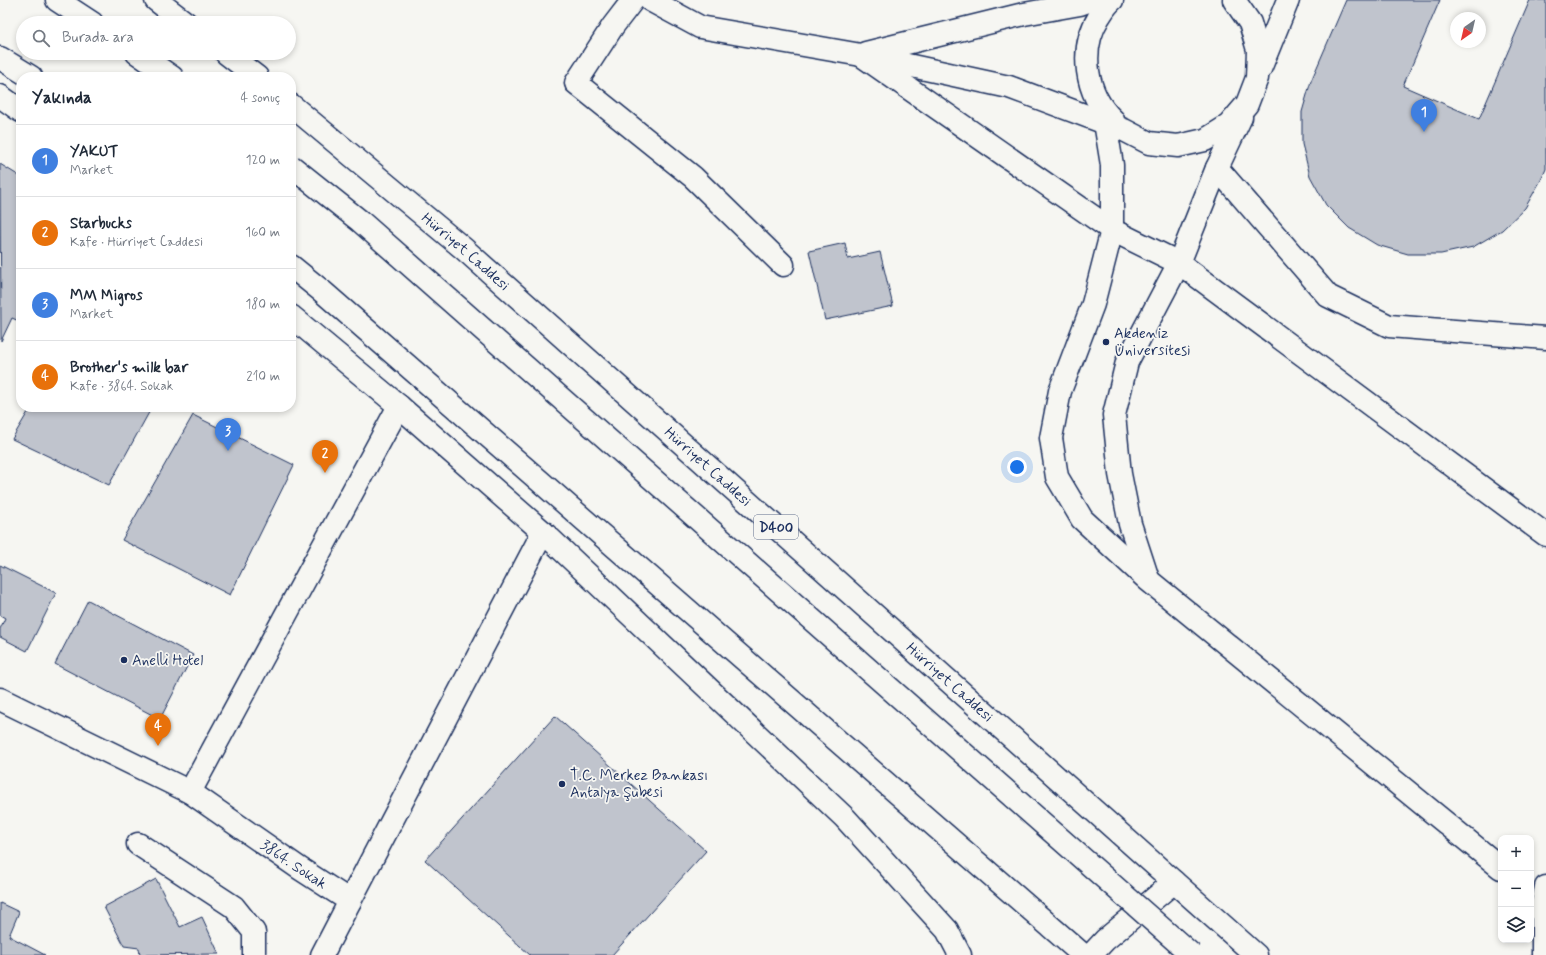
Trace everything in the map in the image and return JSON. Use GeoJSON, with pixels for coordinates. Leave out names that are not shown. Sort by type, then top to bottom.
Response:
{"type":"FeatureCollection","features":[{"type":"Feature","properties":{"kind":"main road"},"geometry":{"type":"LineString","coordinates":[[58,0],[82,16]]}},
{"type":"Feature","properties":{"kind":"main road"},"geometry":{"type":"LineString","coordinates":[[156,0],[177,16]]}},
{"type":"Feature","properties":{"kind":"main road"},"geometry":{"type":"LineString","coordinates":[[633,0],[613,26],[576,83],[693,177],[783,265]]}},
{"type":"Feature","properties":{"kind":"main road"},"geometry":{"type":"LineString","coordinates":[[650,0],[700,27],[861,55],[1009,87],[1111,121],[1149,143],[1178,146],[1205,140],[1229,125],[1247,104]]}},
{"type":"Feature","properties":{"kind":"main road"},"geometry":{"type":"LineString","coordinates":[[861,55],[1024,14],[1080,4],[1091,0]]}},
{"type":"Feature","properties":{"kind":"main road"},"geometry":{"type":"LineString","coordinates":[[1112,0],[1107,4],[1092,28],[1087,56],[1090,85],[1111,121],[1112,230],[1093,304],[1060,391],[1051,438],[1057,478],[1082,519],[1148,580],[1498,866]]}},
{"type":"Feature","properties":{"kind":"main road"},"geometry":{"type":"LineString","coordinates":[[1234,0],[1250,23],[1258,50],[1257,78]]}},
{"type":"Feature","properties":{"kind":"main road"},"geometry":{"type":"LineString","coordinates":[[1148,580],[1130,524],[1120,474],[1114,416],[1127,362],[1179,264],[1217,168],[1247,104],[1288,0]]}},
{"type":"Feature","properties":{"kind":"main road"},"geometry":{"type":"LineString","coordinates":[[861,55],[1112,230],[1179,264],[1546,535]]}},
{"type":"Feature","properties":{"kind":"main road"},"geometry":{"type":"LineString","coordinates":[[0,58],[23,72]]}},
{"type":"Feature","properties":{"kind":"main road"},"geometry":{"type":"LineString","coordinates":[[147,60],[165,72]]}},
{"type":"Feature","properties":{"kind":"main road"},"geometry":{"type":"LineString","coordinates":[[235,60],[251,72]]}},
{"type":"Feature","properties":{"kind":"main road"},"geometry":{"type":"LineString","coordinates":[[0,96],[16,107]]}},
{"type":"Feature","properties":{"kind":"main road","name":"Hürriyet Caddesi"},"geometry":{"type":"LineString","coordinates":[[296,109],[464,249],[1256,955]]}},
{"type":"Feature","properties":{"kind":"main road"},"geometry":{"type":"LineString","coordinates":[[1217,168],[1328,296],[1389,326],[1546,338]]}},
{"type":"Feature","properties":{"kind":"main road"},"geometry":{"type":"LineString","coordinates":[[296,170],[360,221],[1192,955]]}},
{"type":"Feature","properties":{"kind":"main road"},"geometry":{"type":"LineString","coordinates":[[296,270],[347,312],[1084,955]]}},
{"type":"Feature","properties":{"kind":"main road"},"geometry":{"type":"LineString","coordinates":[[296,320],[399,406],[543,532],[845,818],[947,930],[960,955]]}},
{"type":"Feature","properties":{"kind":"main road"},"geometry":{"type":"LineString","coordinates":[[190,792],[399,406]]}},
{"type":"Feature","properties":{"kind":"main road"},"geometry":{"type":"LineString","coordinates":[[322,955],[543,532]]}},
{"type":"Feature","properties":{"kind":"main road","name":"3864. Sokak"},"geometry":{"type":"LineString","coordinates":[[0,699],[190,792],[299,868],[350,901]]}},
{"type":"Feature","properties":{"kind":"main road"},"geometry":{"type":"LineString","coordinates":[[138,844],[234,907],[254,932],[254,955]]}},
{"type":"Feature","properties":{"kind":"main road"},"geometry":{"type":"LineString","coordinates":[[1091,955],[1105,940],[1174,882]]}},
{"type":"Feature","properties":{"kind":"main road"},"geometry":{"type":"LineString","coordinates":[[1542,896],[1543,955]]}},
{"type":"Feature","properties":{"kind":"building"},"geometry":{"type":"Polygon","coordinates":[[[1346,0],[1440,0],[1403,86],[1479,119],[1530,0],[1546,0],[1546,169],[1525,208],[1502,230],[1473,247],[1441,254],[1408,254],[1377,245],[1349,228],[1326,205],[1310,176],[1302,144],[1302,112],[1311,81],[1346,0]]]}},
{"type":"Feature","properties":{"kind":"building"},"geometry":{"type":"Polygon","coordinates":[[[0,164],[16,174],[16,320],[12,318],[1,341],[0,164]]]}},
{"type":"Feature","properties":{"kind":"building"},"geometry":{"type":"Polygon","coordinates":[[[845,243],[848,259],[880,252],[893,306],[825,320],[809,251],[845,243]]]}},
{"type":"Feature","properties":{"kind":"building"},"geometry":{"type":"Polygon","coordinates":[[[28,412],[149,412],[109,485],[12,439],[28,412]]]}},
{"type":"Feature","properties":{"kind":"building"},"geometry":{"type":"Polygon","coordinates":[[[193,415],[294,465],[230,595],[122,540],[193,415]]]}},
{"type":"Feature","properties":{"kind":"building"},"geometry":{"type":"Polygon","coordinates":[[[0,565],[56,593],[27,651],[0,637],[0,629],[5,618],[0,615],[0,565]]]}},
{"type":"Feature","properties":{"kind":"building","name":"Anelli Hotel"},"geometry":{"type":"Polygon","coordinates":[[[88,600],[193,655],[160,719],[55,664],[88,600]]]}},
{"type":"Feature","properties":{"kind":"building","name":"T.C. Merkez Bankası Antalya Şubesi"},"geometry":{"type":"Polygon","coordinates":[[[555,716],[706,851],[612,955],[530,955],[425,860],[555,716]]]}},
{"type":"Feature","properties":{"kind":"building"},"geometry":{"type":"Polygon","coordinates":[[[156,879],[180,927],[202,917],[219,954],[140,955],[139,948],[124,946],[104,907],[156,879]]]}},
{"type":"Feature","properties":{"kind":"building"},"geometry":{"type":"Polygon","coordinates":[[[0,903],[19,912],[9,936],[45,955],[0,955],[0,903]]]}},
{"type":"Feature","properties":{"kind":"place","name":"YAKUT"},"geometry":{"type":"Point","coordinates":[1424,132]}},
{"type":"Feature","properties":{"kind":"place","name":"Akdeniz Üniversitesi"},"geometry":{"type":"Point","coordinates":[1106,342]}},
{"type":"Feature","properties":{"kind":"place","name":"MM Migros"},"geometry":{"type":"Point","coordinates":[228,451]}},
{"type":"Feature","properties":{"kind":"place","name":"Starbucks"},"geometry":{"type":"Point","coordinates":[325,473]}},
{"type":"Feature","properties":{"kind":"place","name":"Anelli Hotel"},"geometry":{"type":"Point","coordinates":[124,660]}},
{"type":"Feature","properties":{"kind":"place","name":"Brother's milk bar"},"geometry":{"type":"Point","coordinates":[158,746]}},
{"type":"Feature","properties":{"kind":"place","name":"T.C. Merkez Bankası Antalya Şubesi"},"geometry":{"type":"Point","coordinates":[562,784]}}]}
